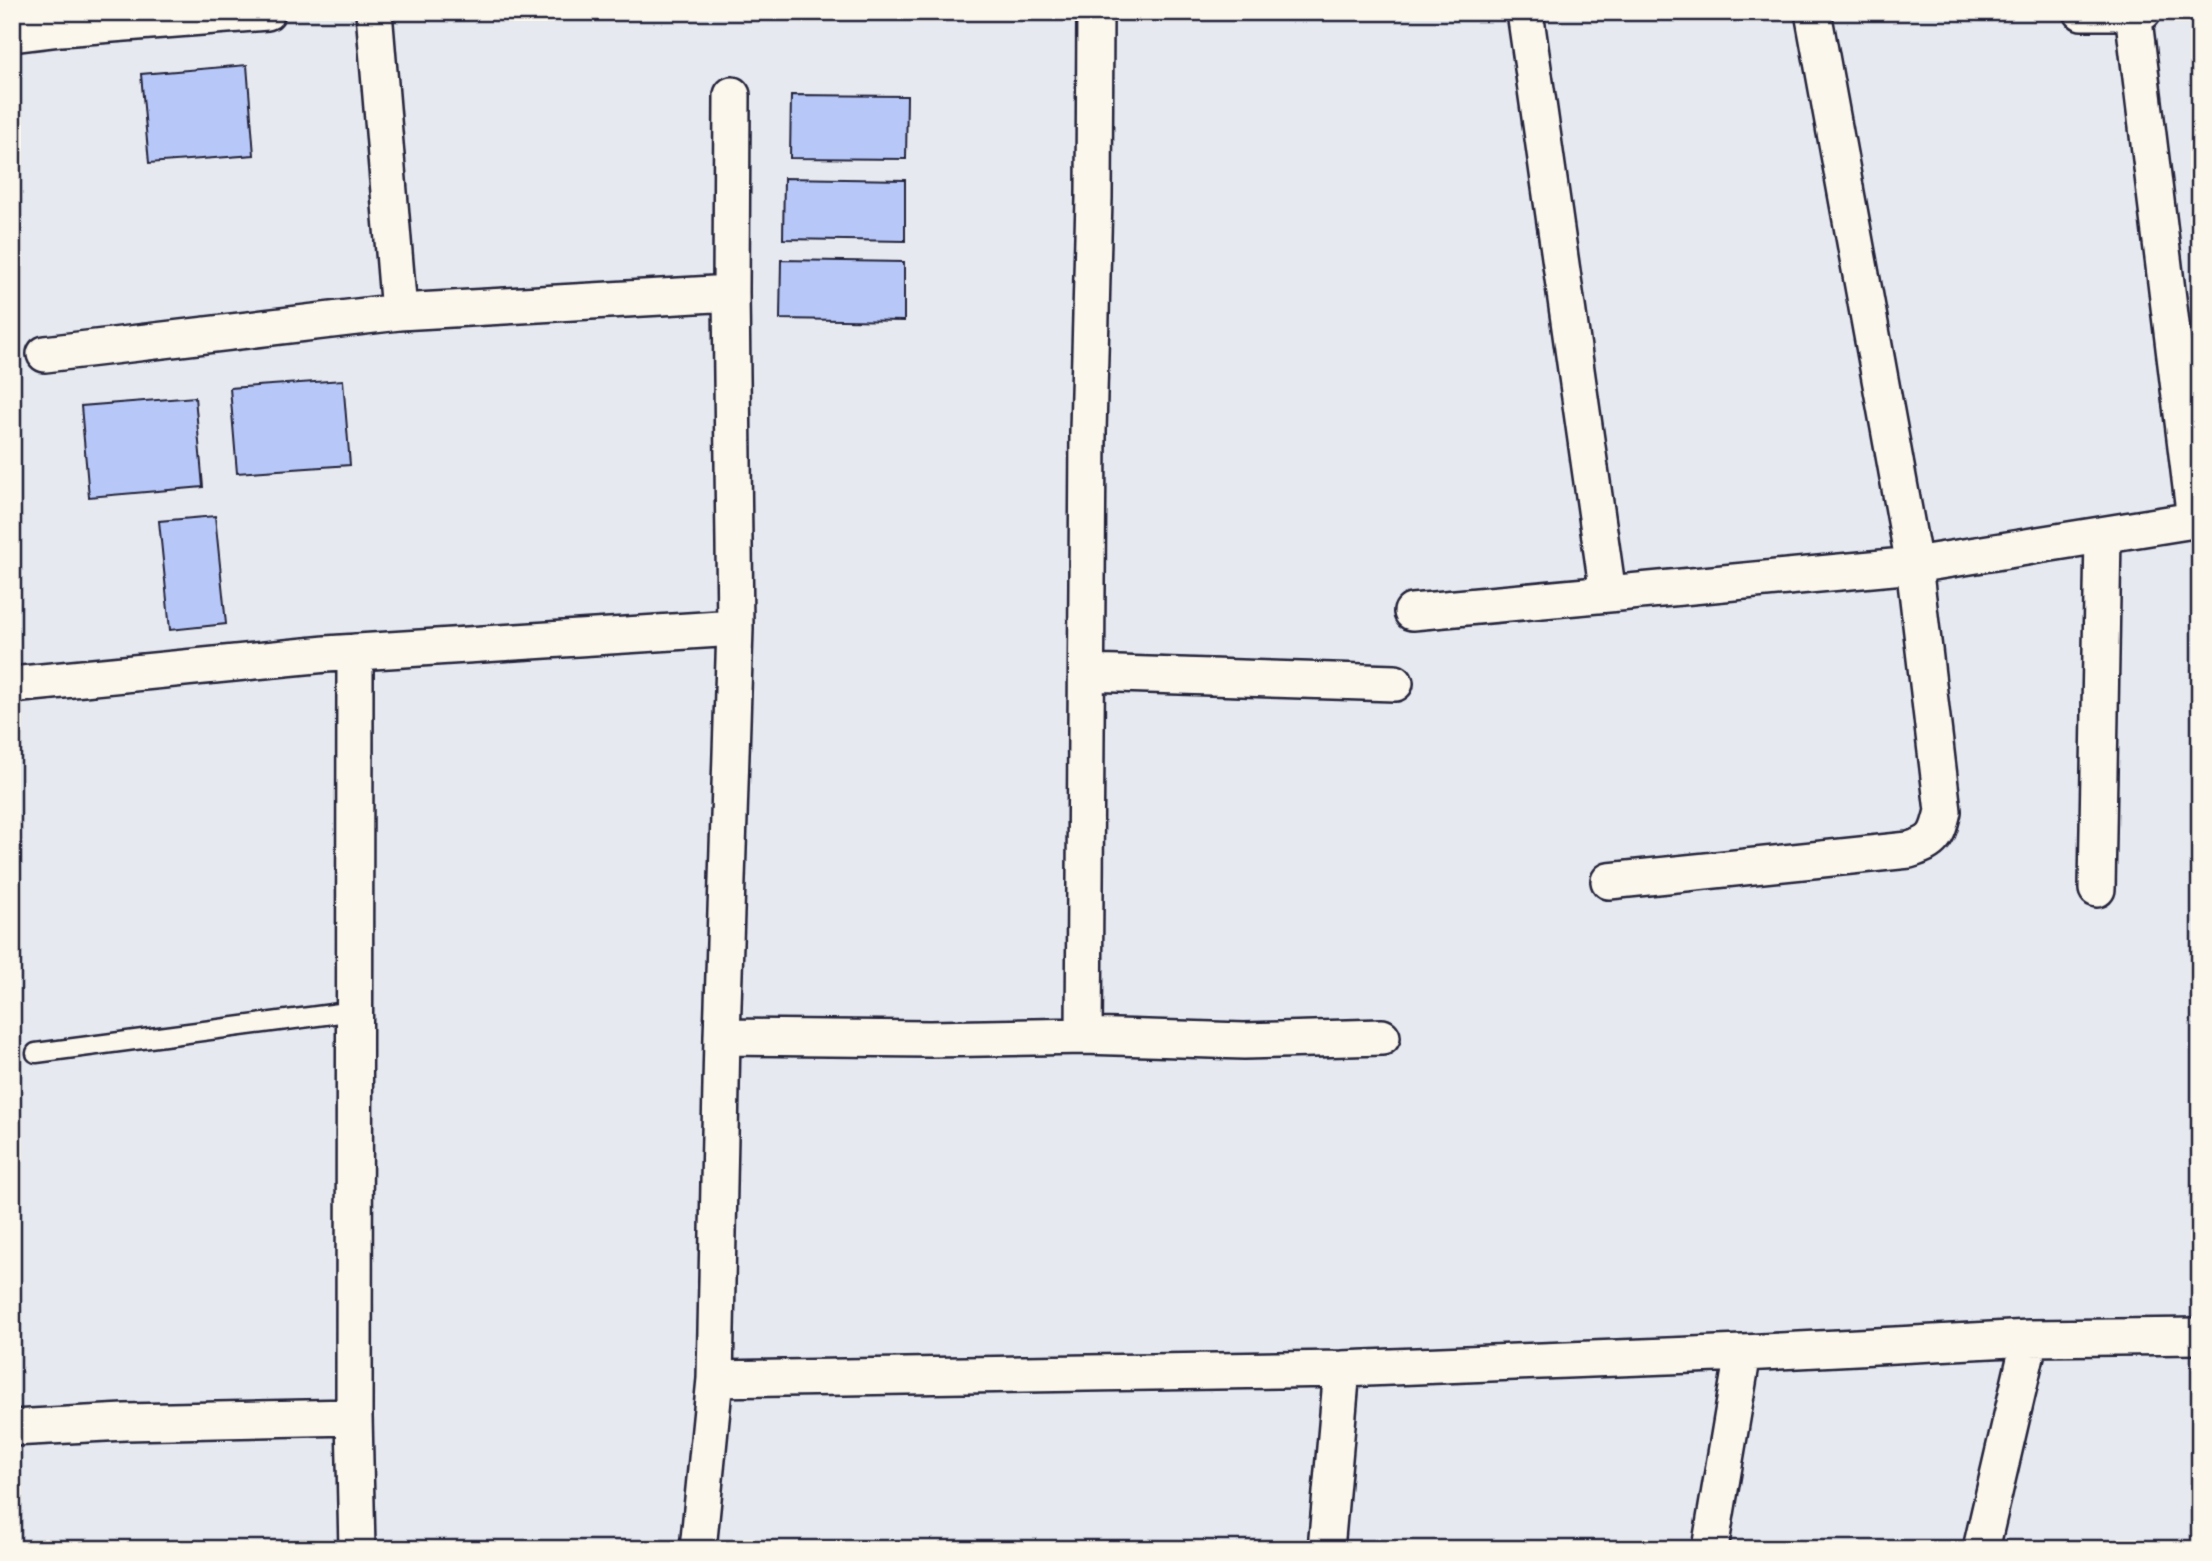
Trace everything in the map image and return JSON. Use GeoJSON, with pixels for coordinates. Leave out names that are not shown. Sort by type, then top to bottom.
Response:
{"type":"FeatureCollection","features":[{"type":"Feature","properties":{"kind":"street"},"geometry":{"type":"LineString","coordinates":[[12,34],[60,20],[267,12]]}},
{"type":"Feature","properties":{"kind":"street"},"geometry":{"type":"LineString","coordinates":[[374,12],[399,312]]}},
{"type":"Feature","properties":{"kind":"street"},"geometry":{"type":"LineString","coordinates":[[1084,1036],[1088,432],[1095,12]]}},
{"type":"Feature","properties":{"kind":"street"},"geometry":{"type":"LineString","coordinates":[[1525,12],[1608,594]]}},
{"type":"Feature","properties":{"kind":"street"},"geometry":{"type":"LineString","coordinates":[[1609,881],[1909,850],[1926,845],[1938,834],[1943,811],[1914,565],[1813,12]]}},
{"type":"Feature","properties":{"kind":"street"},"geometry":{"type":"LineString","coordinates":[[2082,12],[2143,12]]}},
{"type":"Feature","properties":{"kind":"street"},"geometry":{"type":"LineString","coordinates":[[1412,612],[1914,565],[2197,519],[2133,13]]}},
{"type":"Feature","properties":{"kind":"street"},"geometry":{"type":"LineString","coordinates":[[698,1549],[715,1379],[722,1037],[735,628],[731,293],[732,94]]}},
{"type":"Feature","properties":{"kind":"street"},"geometry":{"type":"LineString","coordinates":[[45,354],[399,312],[731,293]]}},
{"type":"Feature","properties":{"kind":"street"},"geometry":{"type":"LineString","coordinates":[[2097,890],[2103,535]]}},
{"type":"Feature","properties":{"kind":"street"},"geometry":{"type":"LineString","coordinates":[[18,685],[355,652],[735,628]]}},
{"type":"Feature","properties":{"kind":"street"},"geometry":{"type":"LineString","coordinates":[[355,652],[354,1417],[357,1549]]}},
{"type":"Feature","properties":{"kind":"street"},"geometry":{"type":"LineString","coordinates":[[1087,673],[1395,683]]}},
{"type":"Feature","properties":{"kind":"street"},"geometry":{"type":"LineString","coordinates":[[722,1037],[930,1039],[1084,1036],[1244,1041],[1382,1037]]}},
{"type":"Feature","properties":{"kind":"street"},"geometry":{"type":"LineString","coordinates":[[715,1379],[1342,1369],[2030,1338],[2200,1336]]}},
{"type":"Feature","properties":{"kind":"street"},"geometry":{"type":"LineString","coordinates":[[1981,1549],[2030,1338]]}},
{"type":"Feature","properties":{"kind":"street"},"geometry":{"type":"LineString","coordinates":[[1710,1549],[1743,1353]]}},
{"type":"Feature","properties":{"kind":"street"},"geometry":{"type":"LineString","coordinates":[[1326,1549],[1342,1369]]}},
{"type":"Feature","properties":{"kind":"street"},"geometry":{"type":"LineString","coordinates":[[12,1428],[125,1422],[354,1417]]}},
{"type":"Feature","properties":{"kind":"lane"},"geometry":{"type":"LineString","coordinates":[[36,1053],[355,1012]]}},
{"type":"Feature","properties":{"kind":"building"},"geometry":{"type":"Polygon","coordinates":[[[247,65],[254,155],[149,163],[141,74],[247,65]]]}},
{"type":"Feature","properties":{"kind":"building"},"geometry":{"type":"Polygon","coordinates":[[[791,95],[907,96],[906,159],[790,158],[791,95]]]}},
{"type":"Feature","properties":{"kind":"building"},"geometry":{"type":"Polygon","coordinates":[[[784,178],[905,180],[905,241],[783,239],[784,178]]]}},
{"type":"Feature","properties":{"kind":"building"},"geometry":{"type":"Polygon","coordinates":[[[781,260],[904,262],[904,321],[780,319],[781,260]]]}},
{"type":"Feature","properties":{"kind":"building"},"geometry":{"type":"Polygon","coordinates":[[[343,380],[350,465],[237,473],[230,388],[343,380]]]}},
{"type":"Feature","properties":{"kind":"building"},"geometry":{"type":"Polygon","coordinates":[[[195,397],[203,487],[89,497],[81,406],[195,397]]]}},
{"type":"Feature","properties":{"kind":"building"},"geometry":{"type":"Polygon","coordinates":[[[215,516],[226,624],[170,630],[159,521],[215,516]]]}}]}
